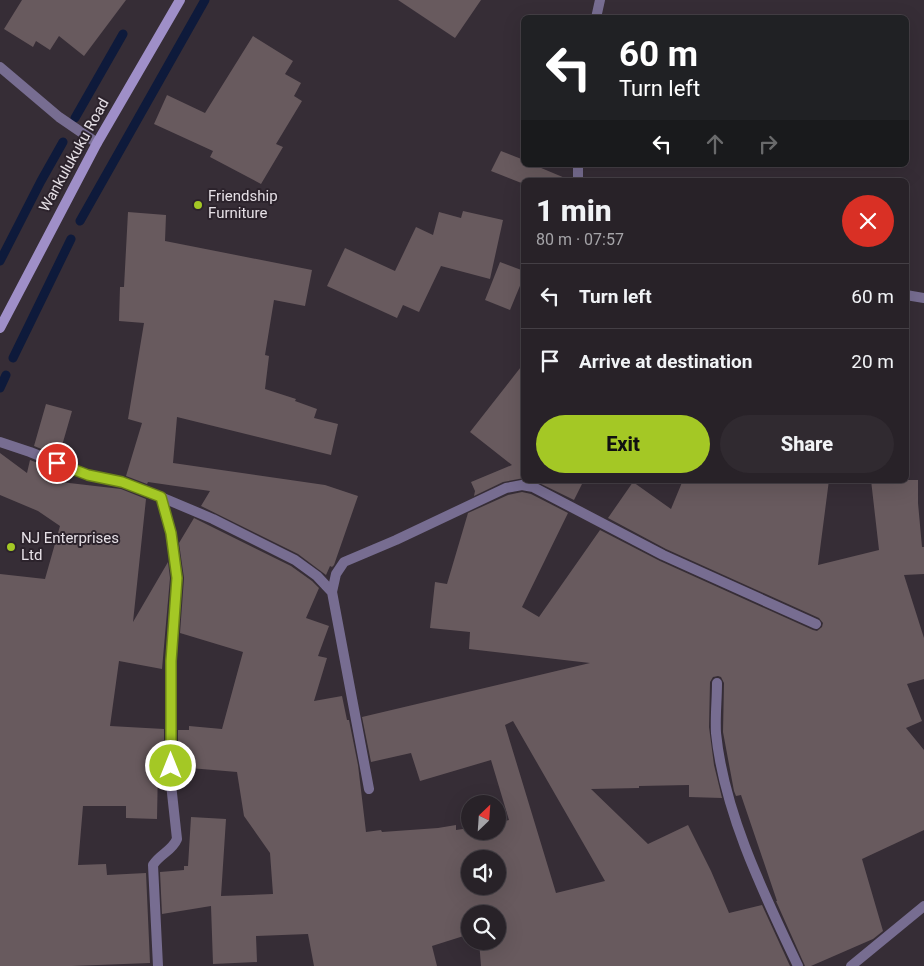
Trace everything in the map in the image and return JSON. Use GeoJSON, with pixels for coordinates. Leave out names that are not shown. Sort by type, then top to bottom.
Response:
{"type":"FeatureCollection","features":[{"type":"Feature","properties":{"kind":"main road","name":"Wankulukuku Road"},"geometry":{"type":"LineString","coordinates":[[0,328],[97,143],[180,0]]}},
{"type":"Feature","properties":{"kind":"street"},"geometry":{"type":"LineString","coordinates":[[597,15],[600,0]]}},
{"type":"Feature","properties":{"kind":"street"},"geometry":{"type":"LineString","coordinates":[[0,67],[60,117],[97,143]]}},
{"type":"Feature","properties":{"kind":"street"},"geometry":{"type":"LineString","coordinates":[[909,296],[924,298]]}},
{"type":"Feature","properties":{"kind":"street"},"geometry":{"type":"LineString","coordinates":[[0,442],[88,475],[122,482],[213,519],[296,560],[317,576],[332,592]]}},
{"type":"Feature","properties":{"kind":"street"},"geometry":{"type":"LineString","coordinates":[[370,789],[332,592],[336,574],[344,562],[396,540],[506,488],[522,485],[533,487],[663,555],[816,624]]}},
{"type":"Feature","properties":{"kind":"street"},"geometry":{"type":"LineString","coordinates":[[158,966],[153,866],[157,858],[174,847],[177,839],[170,784],[171,661],[177,578],[171,533],[161,497]]}},
{"type":"Feature","properties":{"kind":"street"},"geometry":{"type":"LineString","coordinates":[[717,683],[716,731],[728,794],[757,875],[798,966]]}},
{"type":"Feature","properties":{"kind":"street"},"geometry":{"type":"LineString","coordinates":[[851,966],[924,906]]}},
{"type":"Feature","properties":{"kind":"building"},"geometry":{"type":"Polygon","coordinates":[[[22,0],[126,0],[84,56],[59,36],[50,50],[36,41],[33,47],[4,29],[22,0]]]}},
{"type":"Feature","properties":{"kind":"building"},"geometry":{"type":"Polygon","coordinates":[[[398,0],[481,0],[455,38],[398,0]]]}},
{"type":"Feature","properties":{"kind":"building"},"geometry":{"type":"Polygon","coordinates":[[[253,36],[293,61],[285,74],[301,83],[294,96],[302,101],[276,144],[283,147],[261,184],[210,157],[213,151],[154,124],[167,95],[205,113],[253,36]]]}},
{"type":"Feature","properties":{"kind":"building"},"geometry":{"type":"Polygon","coordinates":[[[501,151],[521,159],[521,167],[539,167],[565,178],[521,178],[521,183],[491,171],[501,151]]]}},
{"type":"Feature","properties":{"kind":"building"},"geometry":{"type":"Polygon","coordinates":[[[463,211],[503,220],[490,279],[441,266],[419,312],[403,305],[397,318],[327,286],[345,248],[395,271],[416,227],[433,235],[439,212],[461,218],[463,211]]]}},
{"type":"Feature","properties":{"kind":"building"},"geometry":{"type":"Polygon","coordinates":[[[128,212],[166,215],[165,241],[312,270],[305,306],[274,300],[265,355],[269,356],[265,389],[296,399],[295,401],[317,409],[314,418],[338,424],[331,455],[177,417],[173,463],[325,485],[358,496],[334,565],[330,566],[326,575],[298,554],[201,506],[210,491],[148,482],[147,484],[126,476],[142,423],[128,419],[144,323],[119,321],[120,287],[124,287],[128,212]]]}},
{"type":"Feature","properties":{"kind":"building"},"geometry":{"type":"Polygon","coordinates":[[[500,262],[521,270],[521,283],[510,310],[485,300],[500,262]]]}},
{"type":"Feature","properties":{"kind":"building"},"geometry":{"type":"Polygon","coordinates":[[[521,367],[521,479],[503,482],[474,496],[475,491],[471,482],[512,465],[470,432],[521,367]]]}},
{"type":"Feature","properties":{"kind":"building"},"geometry":{"type":"Polygon","coordinates":[[[46,404],[72,411],[59,456],[34,446],[46,404]]]}},
{"type":"Feature","properties":{"kind":"building"},"geometry":{"type":"Polygon","coordinates":[[[0,453],[27,473],[30,460],[56,470],[52,481],[121,489],[146,499],[133,622],[168,562],[170,578],[162,669],[119,661],[110,726],[164,729],[164,766],[158,766],[157,819],[126,818],[126,806],[83,806],[78,865],[106,864],[107,875],[146,873],[150,963],[0,966],[0,574],[45,579],[60,526],[38,511],[0,495],[0,453]]]}},
{"type":"Feature","properties":{"kind":"building"},"geometry":{"type":"Polygon","coordinates":[[[909,480],[918,480],[918,503],[922,547],[924,547],[924,574],[904,575],[924,638],[924,679],[907,684],[922,721],[906,728],[924,750],[924,830],[862,859],[883,931],[873,939],[811,966],[805,966],[776,901],[741,795],[736,796],[734,791],[723,732],[724,683],[721,677],[718,676],[713,677],[710,682],[709,727],[714,765],[722,798],[689,797],[689,785],[591,789],[648,844],[688,825],[729,913],[762,905],[790,966],[481,966],[480,950],[506,950],[506,905],[461,905],[461,937],[432,946],[437,966],[314,966],[308,934],[256,936],[257,962],[213,964],[211,906],[162,914],[160,872],[184,870],[184,866],[188,866],[191,817],[226,819],[221,896],[273,894],[270,853],[244,816],[237,772],[178,767],[178,730],[189,730],[189,726],[222,729],[243,652],[180,633],[184,578],[179,543],[194,518],[291,566],[319,588],[306,618],[329,626],[318,656],[327,658],[314,701],[342,696],[358,765],[366,832],[438,828],[456,825],[456,830],[461,829],[461,840],[506,840],[506,821],[509,820],[506,810],[506,795],[502,795],[491,760],[420,781],[411,753],[371,762],[362,717],[590,663],[469,649],[470,632],[430,628],[435,582],[447,584],[468,513],[508,495],[522,492],[531,494],[568,513],[522,607],[539,617],[600,530],[660,561],[813,630],[817,631],[822,627],[823,623],[819,618],[666,549],[608,518],[632,483],[671,509],[682,483],[829,483],[818,565],[879,550],[871,483],[909,483],[909,480]],[[513,721],[505,725],[556,893],[605,881],[513,721]]]}},
{"type":"Feature","properties":{"kind":"building"},"geometry":{"type":"Polygon","coordinates":[[[539,483],[582,483],[574,500],[539,483]]]}},
{"type":"Feature","properties":{"kind":"waterway"},"geometry":{"type":"LineString","coordinates":[[80,221],[205,0]]}},
{"type":"Feature","properties":{"kind":"waterway"},"geometry":{"type":"LineString","coordinates":[[75,118],[123,34]]}},
{"type":"Feature","properties":{"kind":"waterway"},"geometry":{"type":"LineString","coordinates":[[0,261],[63,142]]}},
{"type":"Feature","properties":{"kind":"waterway"},"geometry":{"type":"LineString","coordinates":[[13,358],[71,239]]}},
{"type":"Feature","properties":{"kind":"waterway"},"geometry":{"type":"LineString","coordinates":[[0,388],[6,375]]}},
{"type":"Feature","properties":{"kind":"place","name":"Friendship Furniture"},"geometry":{"type":"Point","coordinates":[198,205]}},
{"type":"Feature","properties":{"kind":"place","name":"NJ Enterprises Ltd"},"geometry":{"type":"Point","coordinates":[11,547]}},
{"type":"Feature","properties":{"kind":"route"},"geometry":{"type":"LineString","coordinates":[[57,463],[88,475],[122,482],[161,497],[171,533],[177,578],[171,661],[171,766]]}}]}
